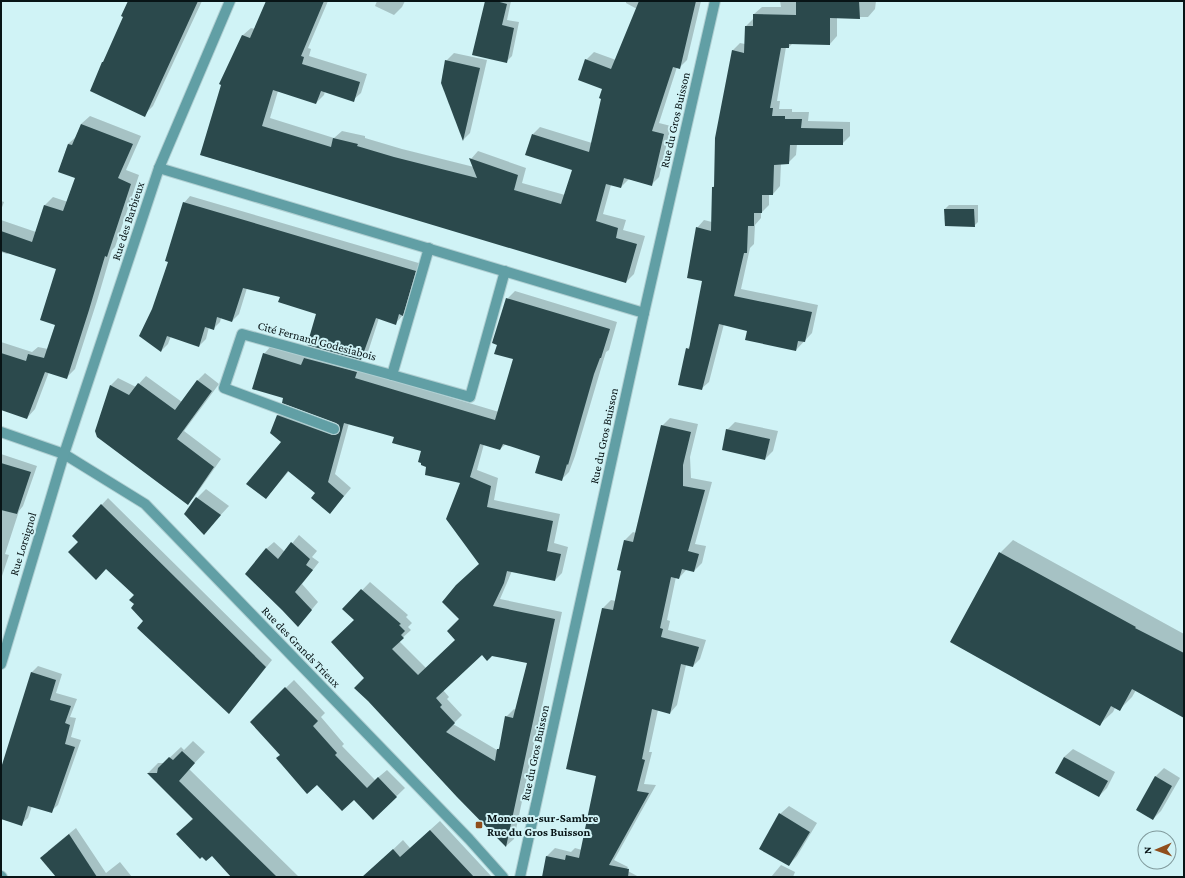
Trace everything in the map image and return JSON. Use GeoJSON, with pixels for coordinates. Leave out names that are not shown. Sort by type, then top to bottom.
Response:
{"type":"FeatureCollection","features":[{"type":"Feature","properties":{"kind":"street","name":"Rue des Barbieux"},"geometry":{"type":"LineString","coordinates":[[64,454],[159,168],[230,1]]}},
{"type":"Feature","properties":{"kind":"street","name":"Rue du Gros Buisson"},"geometry":{"type":"LineString","coordinates":[[520,877],[644,313],[715,1]]}},
{"type":"Feature","properties":{"kind":"street"},"geometry":{"type":"LineString","coordinates":[[159,168],[644,313]]}},
{"type":"Feature","properties":{"kind":"street"},"geometry":{"type":"LineString","coordinates":[[392,375],[429,248]]}},
{"type":"Feature","properties":{"kind":"street","name":"Cité Fernand Godesiabois"},"geometry":{"type":"LineString","coordinates":[[334,429],[224,388],[242,334],[470,398],[505,271]]}},
{"type":"Feature","properties":{"kind":"street","name":"Rue des Grands Trieux"},"geometry":{"type":"LineString","coordinates":[[1,432],[64,454],[144,504],[469,839],[504,877]]}},
{"type":"Feature","properties":{"kind":"street","name":"Rue Lorsignol"},"geometry":{"type":"LineString","coordinates":[[1,664],[64,454]]}},
{"type":"Feature","properties":{"kind":"building"},"geometry":{"type":"Polygon","coordinates":[[[128,1],[198,1],[145,117],[90,91],[123,17],[121,16],[128,1]]]}},
{"type":"Feature","properties":{"kind":"building"},"geometry":{"type":"Polygon","coordinates":[[[266,1],[324,1],[301,56],[304,57],[302,64],[360,82],[354,102],[321,91],[316,104],[273,90],[262,126],[331,147],[333,138],[358,144],[357,146],[394,157],[477,178],[469,158],[518,175],[514,190],[561,204],[572,170],[525,155],[532,134],[589,152],[602,89],[578,80],[585,59],[611,69],[639,1],[696,1],[680,69],[673,67],[652,131],[664,134],[652,186],[624,178],[621,188],[606,184],[596,221],[618,228],[616,238],[637,244],[626,283],[200,155],[221,85],[219,84],[242,35],[250,38],[266,1]]]}},
{"type":"Feature","properties":{"kind":"building"},"geometry":{"type":"Polygon","coordinates":[[[485,1],[496,1],[507,4],[502,25],[514,28],[507,63],[472,55],[485,1]]]}},
{"type":"Feature","properties":{"kind":"building"},"geometry":{"type":"Polygon","coordinates":[[[796,1],[859,1],[860,19],[830,18],[830,45],[789,44],[789,48],[781,48],[770,108],[773,108],[772,116],[785,116],[785,119],[802,119],[801,128],[843,129],[843,145],[790,145],[789,164],[774,165],[773,195],[762,195],[762,213],[754,213],[754,226],[748,226],[747,253],[744,253],[734,296],[812,312],[805,342],[798,341],[796,351],[745,340],[747,331],[719,324],[702,390],[678,385],[686,348],[689,349],[702,281],[687,278],[696,227],[711,231],[715,138],[732,50],[744,53],[745,26],[753,26],[753,14],[796,15],[796,1]]]}},
{"type":"Feature","properties":{"kind":"building"},"geometry":{"type":"Polygon","coordinates":[[[445,60],[480,68],[463,141],[441,83],[445,60]]]}},
{"type":"Feature","properties":{"kind":"building"},"geometry":{"type":"Polygon","coordinates":[[[81,124],[133,144],[118,178],[131,184],[107,257],[105,256],[67,379],[45,372],[27,419],[1,410],[1,353],[26,361],[28,354],[44,358],[55,325],[40,320],[56,269],[1,251],[1,231],[32,242],[44,205],[63,211],[75,178],[58,172],[68,144],[72,145],[81,124]]]}},
{"type":"Feature","properties":{"kind":"building"},"geometry":{"type":"Polygon","coordinates":[[[183,202],[416,271],[403,316],[399,314],[396,325],[376,318],[361,360],[307,345],[316,314],[278,302],[280,297],[243,288],[232,322],[217,317],[214,330],[205,327],[199,347],[167,336],[161,352],[139,336],[152,309],[168,262],[165,261],[183,202]]]}},
{"type":"Feature","properties":{"kind":"building"},"geometry":{"type":"Polygon","coordinates":[[[944,209],[974,209],[975,227],[945,226],[944,209]]]}},
{"type":"Feature","properties":{"kind":"building"},"geometry":{"type":"Polygon","coordinates":[[[506,298],[610,329],[601,358],[594,374],[562,481],[535,473],[540,456],[503,444],[500,450],[480,444],[470,477],[491,486],[487,507],[553,521],[547,551],[561,554],[555,581],[507,571],[504,583],[493,606],[555,619],[506,847],[354,688],[364,678],[331,642],[354,620],[342,609],[361,589],[401,624],[399,625],[405,631],[401,635],[404,638],[392,649],[418,675],[455,640],[447,631],[459,619],[442,602],[456,585],[479,564],[446,519],[460,483],[425,475],[426,467],[418,462],[421,451],[392,443],[394,437],[344,423],[328,482],[344,496],[330,514],[311,498],[315,493],[288,471],[266,499],[246,484],[281,442],[270,433],[277,415],[332,435],[338,434],[340,431],[339,425],[336,423],[282,403],[283,398],[252,389],[263,353],[301,365],[304,358],[357,372],[355,378],[495,420],[513,359],[494,354],[497,345],[492,343],[506,298]],[[482,655],[436,698],[442,705],[440,707],[455,723],[446,732],[495,761],[497,749],[499,749],[505,716],[513,718],[527,663],[492,656],[487,661],[482,655]]]}},
{"type":"Feature","properties":{"kind":"building"},"geometry":{"type":"Polygon","coordinates":[[[197,380],[212,391],[177,439],[214,467],[188,505],[97,437],[95,431],[110,385],[129,395],[138,383],[175,410],[197,380]]]}},
{"type":"Feature","properties":{"kind":"building"},"geometry":{"type":"Polygon","coordinates":[[[661,425],[691,432],[683,465],[683,486],[705,490],[688,551],[699,554],[694,572],[682,569],[679,579],[671,577],[660,628],[663,629],[661,637],[699,647],[693,667],[681,664],[670,714],[652,709],[642,759],[645,760],[637,791],[649,793],[609,865],[629,869],[628,877],[542,877],[546,856],[565,860],[566,855],[579,858],[596,776],[566,769],[602,608],[613,610],[621,571],[617,570],[624,540],[633,542],[661,425]]]}},
{"type":"Feature","properties":{"kind":"building"},"geometry":{"type":"Polygon","coordinates":[[[726,429],[770,439],[765,460],[722,450],[726,429]]]}},
{"type":"Feature","properties":{"kind":"building"},"geometry":{"type":"Polygon","coordinates":[[[1,463],[31,472],[17,514],[1,510],[1,463]]]}},
{"type":"Feature","properties":{"kind":"building"},"geometry":{"type":"Polygon","coordinates":[[[196,497],[221,515],[204,535],[184,514],[196,497]]]}},
{"type":"Feature","properties":{"kind":"building"},"geometry":{"type":"Polygon","coordinates":[[[101,504],[266,667],[229,714],[137,628],[143,621],[131,608],[134,604],[129,600],[134,595],[106,569],[96,580],[68,552],[78,542],[72,536],[101,504]]]}},
{"type":"Feature","properties":{"kind":"building"},"geometry":{"type":"Polygon","coordinates":[[[291,542],[310,559],[306,565],[313,570],[295,592],[312,610],[298,627],[245,574],[266,548],[278,559],[291,542]]]}},
{"type":"Feature","properties":{"kind":"building"},"geometry":{"type":"Polygon","coordinates":[[[999,552],[1136,627],[1135,628],[1184,653],[1184,718],[1132,689],[1120,711],[1111,706],[1100,726],[950,642],[999,552]]]}},
{"type":"Feature","properties":{"kind":"building"},"geometry":{"type":"Polygon","coordinates":[[[31,672],[56,680],[50,700],[71,706],[65,723],[70,725],[65,744],[75,747],[52,813],[28,806],[22,826],[1,819],[1,768],[31,672]]]}},
{"type":"Feature","properties":{"kind":"building"},"geometry":{"type":"Polygon","coordinates":[[[285,687],[318,721],[313,726],[337,753],[335,755],[367,788],[378,777],[397,797],[373,820],[354,800],[342,811],[317,785],[307,794],[276,758],[280,755],[250,722],[285,687]]]}},
{"type":"Feature","properties":{"kind":"building"},"geometry":{"type":"Polygon","coordinates":[[[182,751],[195,763],[179,781],[277,877],[231,877],[212,856],[206,861],[202,857],[200,859],[176,834],[193,819],[147,773],[157,773],[158,768],[169,757],[173,760],[182,751]]]}},
{"type":"Feature","properties":{"kind":"building"},"geometry":{"type":"Polygon","coordinates":[[[1064,757],[1108,781],[1099,797],[1055,773],[1064,757]]]}},
{"type":"Feature","properties":{"kind":"building"},"geometry":{"type":"Polygon","coordinates":[[[1155,776],[1172,786],[1153,820],[1136,810],[1155,776]]]}},
{"type":"Feature","properties":{"kind":"building"},"geometry":{"type":"Polygon","coordinates":[[[779,813],[810,832],[789,866],[759,849],[779,813]]]}},
{"type":"Feature","properties":{"kind":"building"},"geometry":{"type":"Polygon","coordinates":[[[430,830],[474,877],[362,877],[393,849],[400,857],[430,830]]]}},
{"type":"Feature","properties":{"kind":"building"},"geometry":{"type":"Polygon","coordinates":[[[69,834],[97,877],[56,877],[40,858],[69,834]]]}},
{"type":"Feature","properties":{"kind":"place","name":"Monceau-sur-Sambre Rue du Gros Buisson"},"geometry":{"type":"Point","coordinates":[479,825]}}]}
